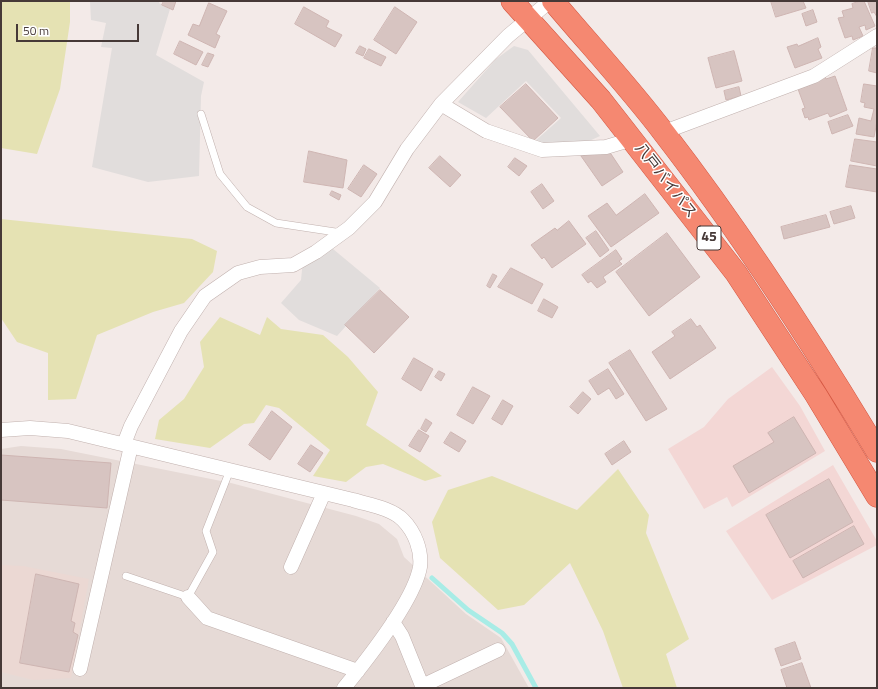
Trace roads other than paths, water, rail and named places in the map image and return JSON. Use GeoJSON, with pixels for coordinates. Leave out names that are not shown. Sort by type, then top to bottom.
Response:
{"type":"FeatureCollection","features":[{"type":"Feature","properties":{"kind":"highway","name":"八戸バイパス"},"geometry":{"type":"LineString","coordinates":[[512,1],[601,100],[736,273],[816,395],[877,496]]}},
{"type":"Feature","properties":{"kind":"highway","name":"八戸バイパス"},"geometry":{"type":"LineString","coordinates":[[552,1],[664,132],[754,255],[837,384],[877,451]]}},
{"type":"Feature","properties":{"kind":"street"},"geometry":{"type":"LineString","coordinates":[[80,669],[131,426],[180,331],[205,296],[238,273],[260,268],[293,265],[316,252],[342,233],[375,202],[407,149],[441,104],[528,18],[552,1]]}},
{"type":"Feature","properties":{"kind":"street"},"geometry":{"type":"LineString","coordinates":[[664,132],[814,76],[877,36]]}},
{"type":"Feature","properties":{"kind":"street"},"geometry":{"type":"LineString","coordinates":[[441,104],[486,131],[542,150],[606,147],[632,139]]}},
{"type":"Feature","properties":{"kind":"street"},"geometry":{"type":"LineString","coordinates":[[1,430],[30,428],[68,431],[324,493],[384,510],[403,520],[414,534],[419,548],[420,567],[414,585],[393,622],[344,688]]}},
{"type":"Feature","properties":{"kind":"street"},"geometry":{"type":"LineString","coordinates":[[291,567],[324,493]]}},
{"type":"Feature","properties":{"kind":"street"},"geometry":{"type":"LineString","coordinates":[[188,597],[207,618],[358,671]]}},
{"type":"Feature","properties":{"kind":"street"},"geometry":{"type":"LineString","coordinates":[[393,622],[402,636],[422,687],[498,650]]}},
{"type":"Feature","properties":{"kind":"lane"},"geometry":{"type":"LineString","coordinates":[[201,114],[220,174],[247,207],[276,223],[342,233]]}},
{"type":"Feature","properties":{"kind":"lane"},"geometry":{"type":"LineString","coordinates":[[126,576],[188,597],[213,552],[206,530],[230,470]]}},
{"type":"Feature","properties":{"kind":"waterway"},"geometry":{"type":"LineString","coordinates":[[432,578],[468,610],[502,633],[512,644],[536,688]]}}]}
